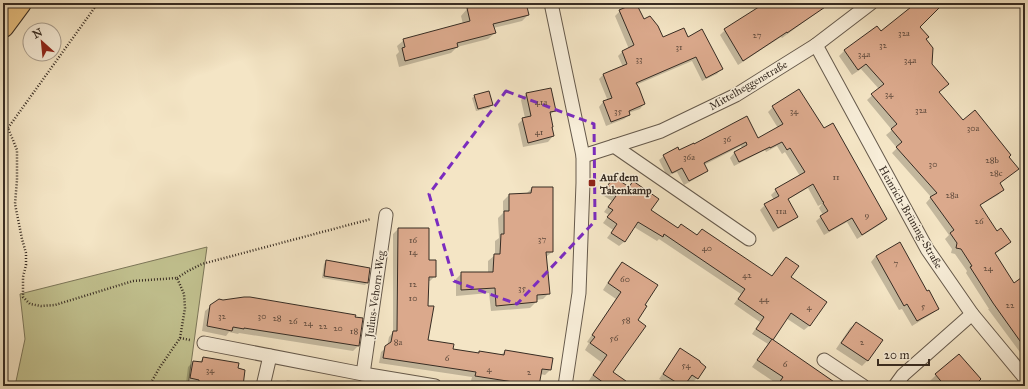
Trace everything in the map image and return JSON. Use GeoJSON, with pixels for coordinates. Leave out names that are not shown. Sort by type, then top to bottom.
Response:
{"type":"FeatureCollection","features":[{"type":"Feature","properties":{"kind":"highway"},"geometry":{"type":"LineString","coordinates":[[3,26],[20,3]]}},
{"type":"Feature","properties":{"kind":"street"},"geometry":{"type":"LineString","coordinates":[[551,3],[583,156],[578,293],[565,386]]}},
{"type":"Feature","properties":{"kind":"street","name":"Mittelheggenstraße"},"geometry":{"type":"LineString","coordinates":[[583,156],[661,131],[736,95],[816,45],[871,3]]}},
{"type":"Feature","properties":{"kind":"street","name":"Heinrich-Brüning-Straße"},"geometry":{"type":"LineString","coordinates":[[816,45],[927,249],[972,314],[1025,378]]}},
{"type":"Feature","properties":{"kind":"street"},"geometry":{"type":"LineString","coordinates":[[614,146],[749,239]]}},
{"type":"Feature","properties":{"kind":"street","name":"Julius-Vehorn-Weg"},"geometry":{"type":"LineString","coordinates":[[363,374],[386,215]]}},
{"type":"Feature","properties":{"kind":"street"},"geometry":{"type":"LineString","coordinates":[[895,386],[903,375],[972,314]]}},
{"type":"Feature","properties":{"kind":"street"},"geometry":{"type":"LineString","coordinates":[[204,343],[363,374],[435,386]]}},
{"type":"Feature","properties":{"kind":"street"},"geometry":{"type":"LineString","coordinates":[[263,386],[270,356]]}},
{"type":"Feature","properties":{"kind":"street"},"geometry":{"type":"LineString","coordinates":[[824,360],[863,386]]}},
{"type":"Feature","properties":{"kind":"path"},"geometry":{"type":"LineString","coordinates":[[8,128],[98,3]]}},
{"type":"Feature","properties":{"kind":"path"},"geometry":{"type":"LineString","coordinates":[[3,122],[8,128],[17,150],[15,204],[26,253],[26,265],[23,277],[23,297],[30,304],[41,306],[55,305],[133,282],[177,278],[202,264],[386,215]]}},
{"type":"Feature","properties":{"kind":"path"},"geometry":{"type":"LineString","coordinates":[[149,386],[180,338],[185,308],[184,294],[177,278]]}},
{"type":"Feature","properties":{"kind":"highlighted area"},"geometry":{"type":"Polygon","coordinates":[[[506,91],[594,124],[595,221],[517,304],[454,281],[429,194],[506,91]]]}},
{"type":"Feature","properties":{"kind":"green space"},"geometry":{"type":"Polygon","coordinates":[[[207,247],[188,386],[15,386],[25,339],[20,294],[207,247]]]}},
{"type":"Feature","properties":{"kind":"building"},"geometry":{"type":"Polygon","coordinates":[[[488,3],[526,3],[529,15],[493,24],[496,33],[457,43],[458,47],[405,61],[402,48],[405,47],[403,39],[470,21],[467,8],[488,3]]]}},
{"type":"Feature","properties":{"kind":"building"},"geometry":{"type":"Polygon","coordinates":[[[636,3],[644,19],[650,16],[658,26],[663,37],[684,28],[688,37],[702,29],[723,69],[706,78],[696,57],[636,83],[645,104],[629,111],[630,115],[611,122],[603,101],[612,98],[603,74],[627,64],[622,51],[634,45],[619,10],[636,3]]]}},
{"type":"Feature","properties":{"kind":"building"},"geometry":{"type":"Polygon","coordinates":[[[765,3],[831,3],[743,61],[724,29],[765,3]]]}},
{"type":"Feature","properties":{"kind":"building"},"geometry":{"type":"Polygon","coordinates":[[[916,3],[944,3],[920,27],[929,37],[926,39],[933,48],[932,64],[949,84],[939,92],[963,120],[975,110],[1011,155],[1009,157],[1019,169],[1000,183],[1004,190],[980,205],[997,231],[1001,228],[1011,242],[995,253],[1014,283],[1025,275],[1025,348],[993,303],[970,267],[972,266],[961,249],[956,248],[957,243],[950,233],[954,230],[930,197],[937,193],[896,147],[902,142],[891,129],[897,124],[871,94],[884,84],[866,64],[858,70],[844,50],[877,26],[881,31],[916,3]]]}},
{"type":"Feature","properties":{"kind":"building"},"geometry":{"type":"Polygon","coordinates":[[[551,88],[556,111],[550,112],[554,136],[528,143],[522,118],[531,116],[526,93],[551,88]]]}},
{"type":"Feature","properties":{"kind":"building"},"geometry":{"type":"Polygon","coordinates":[[[799,89],[824,128],[833,123],[887,219],[862,235],[852,218],[829,231],[820,216],[828,211],[813,184],[788,199],[798,217],[778,228],[764,204],[779,196],[775,189],[805,172],[790,148],[787,150],[782,142],[739,162],[734,152],[747,145],[746,142],[704,163],[708,171],[689,181],[682,168],[672,173],[663,155],[678,147],[679,150],[694,144],[747,116],[758,138],[783,124],[772,106],[799,89]]]}},
{"type":"Feature","properties":{"kind":"building"},"geometry":{"type":"Polygon","coordinates":[[[489,91],[493,105],[478,109],[474,95],[489,91]]]}},
{"type":"Feature","properties":{"kind":"building"},"geometry":{"type":"Polygon","coordinates":[[[614,177],[629,187],[633,181],[659,199],[651,210],[678,228],[681,224],[697,235],[702,229],[772,276],[786,257],[799,266],[791,277],[827,302],[810,326],[791,313],[773,340],[756,329],[764,317],[738,299],[745,289],[664,234],[663,237],[638,222],[625,242],[611,233],[617,224],[607,217],[613,210],[608,207],[616,196],[605,189],[614,177]]]}},
{"type":"Feature","properties":{"kind":"building"},"geometry":{"type":"Polygon","coordinates":[[[532,187],[553,187],[553,252],[546,252],[550,294],[537,295],[537,302],[496,306],[495,288],[461,290],[461,272],[493,272],[494,254],[500,254],[501,234],[504,234],[504,211],[509,211],[509,194],[531,193],[532,187]]]}},
{"type":"Feature","properties":{"kind":"building"},"geometry":{"type":"Polygon","coordinates":[[[398,228],[429,228],[429,260],[436,260],[436,277],[429,277],[428,306],[434,306],[428,340],[454,344],[453,349],[479,353],[479,351],[504,355],[505,350],[553,358],[551,370],[542,369],[539,386],[475,376],[476,372],[383,358],[385,346],[391,342],[393,331],[397,331],[398,228]]]}},
{"type":"Feature","properties":{"kind":"building"},"geometry":{"type":"Polygon","coordinates":[[[900,242],[927,291],[929,290],[939,309],[917,321],[907,304],[904,306],[876,256],[900,242]]]}},
{"type":"Feature","properties":{"kind":"building"},"geometry":{"type":"Polygon","coordinates":[[[326,260],[370,268],[368,283],[324,276],[326,260]]]}},
{"type":"Feature","properties":{"kind":"building"},"geometry":{"type":"Polygon","coordinates":[[[622,262],[658,285],[645,305],[647,306],[638,320],[646,326],[613,372],[633,386],[608,386],[593,375],[607,355],[590,343],[595,337],[592,335],[621,292],[608,283],[622,262]]]}},
{"type":"Feature","properties":{"kind":"building"},"geometry":{"type":"Polygon","coordinates":[[[244,297],[356,315],[355,317],[363,318],[359,346],[244,328],[233,327],[232,331],[207,326],[210,305],[219,299],[223,300],[244,297]]]}},
{"type":"Feature","properties":{"kind":"building"},"geometry":{"type":"Polygon","coordinates":[[[856,322],[883,340],[868,361],[841,343],[856,322]]]}},
{"type":"Feature","properties":{"kind":"building"},"geometry":{"type":"Polygon","coordinates":[[[772,339],[840,386],[777,386],[783,377],[757,360],[772,339]]]}},
{"type":"Feature","properties":{"kind":"building"},"geometry":{"type":"Polygon","coordinates":[[[680,348],[700,361],[706,367],[698,379],[692,375],[684,386],[663,374],[680,348]]]}},
{"type":"Feature","properties":{"kind":"building"},"geometry":{"type":"Polygon","coordinates":[[[959,354],[981,379],[974,386],[945,386],[935,374],[959,354]]]}},
{"type":"Feature","properties":{"kind":"building"},"geometry":{"type":"Polygon","coordinates":[[[203,357],[239,363],[238,368],[245,370],[243,386],[199,385],[199,380],[190,378],[193,361],[202,362],[203,357]]]}},
{"type":"Feature","properties":{"kind":"place","name":"Auf dem Takenkamp"},"geometry":{"type":"Point","coordinates":[592,183]}}]}
